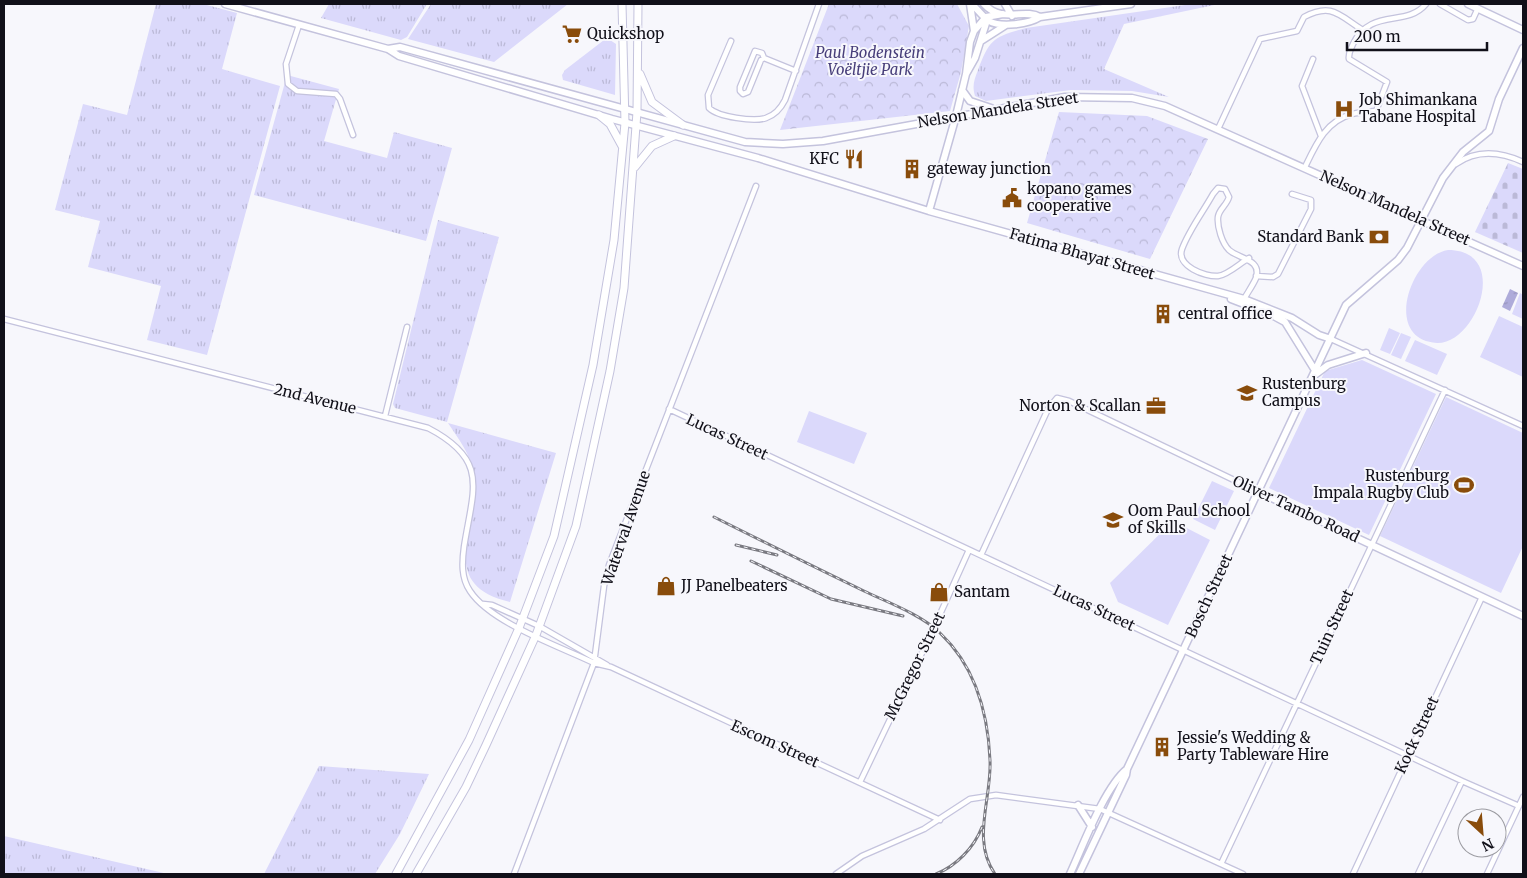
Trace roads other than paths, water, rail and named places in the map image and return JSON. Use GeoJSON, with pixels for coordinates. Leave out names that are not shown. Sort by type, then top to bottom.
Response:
{"type":"FeatureCollection","features":[{"type":"Feature","properties":{"kind":"main road"},"geometry":{"type":"LineString","coordinates":[[225,4],[388,49]]}},
{"type":"Feature","properties":{"kind":"main road"},"geometry":{"type":"LineString","coordinates":[[396,874],[452,775],[519,628],[554,536],[593,366],[614,240],[625,123],[622,4]]}},
{"type":"Feature","properties":{"kind":"main road"},"geometry":{"type":"LineString","coordinates":[[416,874],[466,787],[536,636],[576,526],[610,371],[624,288],[638,112],[638,4]]}},
{"type":"Feature","properties":{"kind":"main road"},"geometry":{"type":"LineString","coordinates":[[971,4],[987,18],[1010,24],[1033,21],[1040,17],[1131,4]]}},
{"type":"Feature","properties":{"kind":"main road"},"geometry":{"type":"LineString","coordinates":[[966,74],[966,58],[974,31],[971,4]]}},
{"type":"Feature","properties":{"kind":"main road"},"geometry":{"type":"LineString","coordinates":[[1005,4],[1012,16]]}},
{"type":"Feature","properties":{"kind":"main road"},"geometry":{"type":"LineString","coordinates":[[1468,4],[1523,30]]}},
{"type":"Feature","properties":{"kind":"main road"},"geometry":{"type":"LineString","coordinates":[[929,211],[966,74],[980,42],[987,18],[985,5]]}},
{"type":"Feature","properties":{"kind":"main road"},"geometry":{"type":"LineString","coordinates":[[985,5],[1003,14],[1012,16],[1034,15],[1040,17]]}},
{"type":"Feature","properties":{"kind":"main road"},"geometry":{"type":"LineString","coordinates":[[974,31],[987,18],[1003,14]]}},
{"type":"Feature","properties":{"kind":"main road"},"geometry":{"type":"LineString","coordinates":[[980,42],[1010,24]]}},
{"type":"Feature","properties":{"kind":"main road","name":"Nelson Mandela Street"},"geometry":{"type":"LineString","coordinates":[[388,49],[400,47],[745,142],[783,144],[823,141],[1064,97],[1115,97],[1165,106],[1523,266]]}},
{"type":"Feature","properties":{"kind":"main road","name":"Bosch Street"},"geometry":{"type":"LineString","coordinates":[[1079,874],[1349,301],[1398,260],[1440,182],[1468,146],[1489,131],[1499,99],[1523,48]]}},
{"type":"Feature","properties":{"kind":"main road","name":"Fatima Bhayat Street"},"geometry":{"type":"LineString","coordinates":[[388,49],[399,56],[625,123],[758,158],[929,211],[1244,299],[1292,318],[1318,335],[1331,339]]}},
{"type":"Feature","properties":{"kind":"main road"},"geometry":{"type":"LineString","coordinates":[[638,66],[652,102],[683,125]]}},
{"type":"Feature","properties":{"kind":"main road"},"geometry":{"type":"LineString","coordinates":[[962,90],[970,101],[996,108]]}},
{"type":"Feature","properties":{"kind":"main road"},"geometry":{"type":"LineString","coordinates":[[599,115],[610,124],[623,148]]}},
{"type":"Feature","properties":{"kind":"main road"},"geometry":{"type":"LineString","coordinates":[[634,167],[652,146],[674,136]]}},
{"type":"Feature","properties":{"kind":"main road"},"geometry":{"type":"LineString","coordinates":[[1222,293],[1285,322],[1315,375],[1328,365],[1366,353]]}},
{"type":"Feature","properties":{"kind":"main road","name":"Oliver Tambo Road"},"geometry":{"type":"LineString","coordinates":[[1258,492],[1523,616]]}},
{"type":"Feature","properties":{"kind":"main road","name":"Bosch Street"},"geometry":{"type":"LineString","coordinates":[[1070,874],[1100,809],[1116,780],[1127,769]]}},
{"type":"Feature","properties":{"kind":"main road"},"geometry":{"type":"LineString","coordinates":[[1078,805],[1092,827]]}},
{"type":"Feature","properties":{"kind":"street"},"geometry":{"type":"LineString","coordinates":[[731,41],[707,100],[712,111],[727,116],[760,119],[773,114],[785,100],[819,4]]}},
{"type":"Feature","properties":{"kind":"street"},"geometry":{"type":"LineString","coordinates":[[1305,167],[1321,136],[1330,126],[1356,113],[1376,111],[1387,88],[1387,82],[1383,77],[1348,58],[1361,30],[1377,22],[1416,13],[1426,4]]}},
{"type":"Feature","properties":{"kind":"street"},"geometry":{"type":"LineString","coordinates":[[1440,4],[1468,20],[1472,19],[1478,8]]}},
{"type":"Feature","properties":{"kind":"street"},"geometry":{"type":"LineString","coordinates":[[1218,129],[1260,39],[1297,31],[1304,17],[1322,10],[1335,12],[1361,30]]}},
{"type":"Feature","properties":{"kind":"street"},"geometry":{"type":"LineString","coordinates":[[299,25],[286,64],[288,84],[297,91],[304,93],[336,94],[340,99],[353,135]]}},
{"type":"Feature","properties":{"kind":"street"},"geometry":{"type":"LineString","coordinates":[[764,58],[761,60],[748,92],[745,94],[741,93],[740,87],[753,53],[760,52],[764,58],[796,71]]}},
{"type":"Feature","properties":{"kind":"street"},"geometry":{"type":"LineString","coordinates":[[1313,59],[1302,86],[1321,136]]}},
{"type":"Feature","properties":{"kind":"street"},"geometry":{"type":"LineString","coordinates":[[1451,167],[1467,157],[1486,153],[1504,155],[1523,162]]}},
{"type":"Feature","properties":{"kind":"street","name":"Waterval Avenue"},"geometry":{"type":"LineString","coordinates":[[514,874],[596,656],[607,572],[756,186]]}},
{"type":"Feature","properties":{"kind":"street"},"geometry":{"type":"LineString","coordinates":[[1244,299],[1256,276],[1255,268],[1248,258],[1231,251],[1224,241],[1218,218],[1229,197],[1225,189],[1218,188],[1182,249],[1184,261],[1191,269],[1216,276],[1222,275],[1248,258]]}},
{"type":"Feature","properties":{"kind":"street"},"geometry":{"type":"LineString","coordinates":[[1256,276],[1273,277],[1278,274],[1311,208],[1312,200],[1292,194]]}},
{"type":"Feature","properties":{"kind":"street","name":"2nd Avenue"},"geometry":{"type":"LineString","coordinates":[[4,319],[428,428],[453,443],[466,458],[471,468],[474,493],[462,562],[464,576],[470,591],[488,611],[519,628]]}},
{"type":"Feature","properties":{"kind":"street"},"geometry":{"type":"LineString","coordinates":[[385,416],[407,327]]}},
{"type":"Feature","properties":{"kind":"street","name":"Fatima Bhayat Street"},"geometry":{"type":"LineString","coordinates":[[1331,339],[1366,353],[1523,426]]}},
{"type":"Feature","properties":{"kind":"street","name":"Tuin Street"},"geometry":{"type":"LineString","coordinates":[[1221,864],[1445,390]]}},
{"type":"Feature","properties":{"kind":"street","name":"Oliver Tambo Road"},"geometry":{"type":"LineString","coordinates":[[981,555],[1051,403],[1060,398],[1258,492]]}},
{"type":"Feature","properties":{"kind":"street","name":"Lucas Street"},"geometry":{"type":"LineString","coordinates":[[669,409],[1183,651],[1519,806]]}},
{"type":"Feature","properties":{"kind":"street","name":"McGregor Street"},"geometry":{"type":"LineString","coordinates":[[860,782],[969,550]]}},
{"type":"Feature","properties":{"kind":"street","name":"Kock Street"},"geometry":{"type":"LineString","coordinates":[[1353,874],[1482,596]]}},
{"type":"Feature","properties":{"kind":"street"},"geometry":{"type":"LineString","coordinates":[[483,604],[492,605],[522,619]]}},
{"type":"Feature","properties":{"kind":"street","name":"Escom Street"},"geometry":{"type":"LineString","coordinates":[[522,619],[596,656],[611,667]]}},
{"type":"Feature","properties":{"kind":"street","name":"Escom Street"},"geometry":{"type":"LineString","coordinates":[[519,628],[594,662],[611,667],[940,820]]}},
{"type":"Feature","properties":{"kind":"street"},"geometry":{"type":"LineString","coordinates":[[1418,874],[1462,781]]}},
{"type":"Feature","properties":{"kind":"street"},"geometry":{"type":"LineString","coordinates":[[836,874],[870,851],[924,829],[940,820],[961,804],[979,796],[996,795],[1100,809],[1243,874]]}},
{"type":"Feature","properties":{"kind":"street"},"geometry":{"type":"LineString","coordinates":[[1487,874],[1523,797]]}},
{"type":"Feature","properties":{"kind":"water"},"geometry":{"type":"Polygon","coordinates":[[[1510,289],[1518,293],[1510,311],[1502,307],[1510,289]]]}},
{"type":"Feature","properties":{"kind":"railway"},"geometry":{"type":"LineString","coordinates":[[714,517],[826,573],[904,609],[933,626],[952,646],[971,675],[983,708],[990,760],[984,818],[984,847],[988,861],[995,874]]}},
{"type":"Feature","properties":{"kind":"railway"},"geometry":{"type":"LineString","coordinates":[[736,545],[777,555]]}},
{"type":"Feature","properties":{"kind":"railway"},"geometry":{"type":"LineString","coordinates":[[751,561],[831,599],[903,616]]}},
{"type":"Feature","properties":{"kind":"railway"},"geometry":{"type":"LineString","coordinates":[[936,874],[964,855],[979,835],[982,827]]}},
{"type":"Feature","properties":{"kind":"place","name":"Quickshop"},"geometry":{"type":"Point","coordinates":[572,34]}},
{"type":"Feature","properties":{"kind":"place","name":"Job Shimankana Tabane Hospital"},"geometry":{"type":"Point","coordinates":[1344,109]}},
{"type":"Feature","properties":{"kind":"place","name":"KFC"},"geometry":{"type":"Point","coordinates":[854,159]}},
{"type":"Feature","properties":{"kind":"place","name":"gateway junction"},"geometry":{"type":"Point","coordinates":[912,169]}},
{"type":"Feature","properties":{"kind":"place","name":"kopano games cooperative"},"geometry":{"type":"Point","coordinates":[1012,198]}},
{"type":"Feature","properties":{"kind":"place","name":"Standard Bank"},"geometry":{"type":"Point","coordinates":[1379,237]}},
{"type":"Feature","properties":{"kind":"place","name":"central office"},"geometry":{"type":"Point","coordinates":[1163,314]}},
{"type":"Feature","properties":{"kind":"place","name":"Rustenburg Campus"},"geometry":{"type":"Point","coordinates":[1247,393]}},
{"type":"Feature","properties":{"kind":"place","name":"Norton & Scallan"},"geometry":{"type":"Point","coordinates":[1156,406]}},
{"type":"Feature","properties":{"kind":"place","name":"Rustenburg Impala Rugby Club"},"geometry":{"type":"Point","coordinates":[1464,485]}},
{"type":"Feature","properties":{"kind":"place","name":"Oom Paul School of Skills"},"geometry":{"type":"Point","coordinates":[1113,520]}},
{"type":"Feature","properties":{"kind":"place","name":"JJ Panelbeaters"},"geometry":{"type":"Point","coordinates":[666,586]}},
{"type":"Feature","properties":{"kind":"place","name":"Santam"},"geometry":{"type":"Point","coordinates":[939,592]}},
{"type":"Feature","properties":{"kind":"place","name":"Jessie's Wedding & Party Tableware Hire"},"geometry":{"type":"Point","coordinates":[1162,747]}},
{"type":"Feature","properties":{"kind":"park label","name":"Paul Bodenstein Voëltjie Park"},"geometry":{"type":"Point","coordinates":[870,62]}}]}
